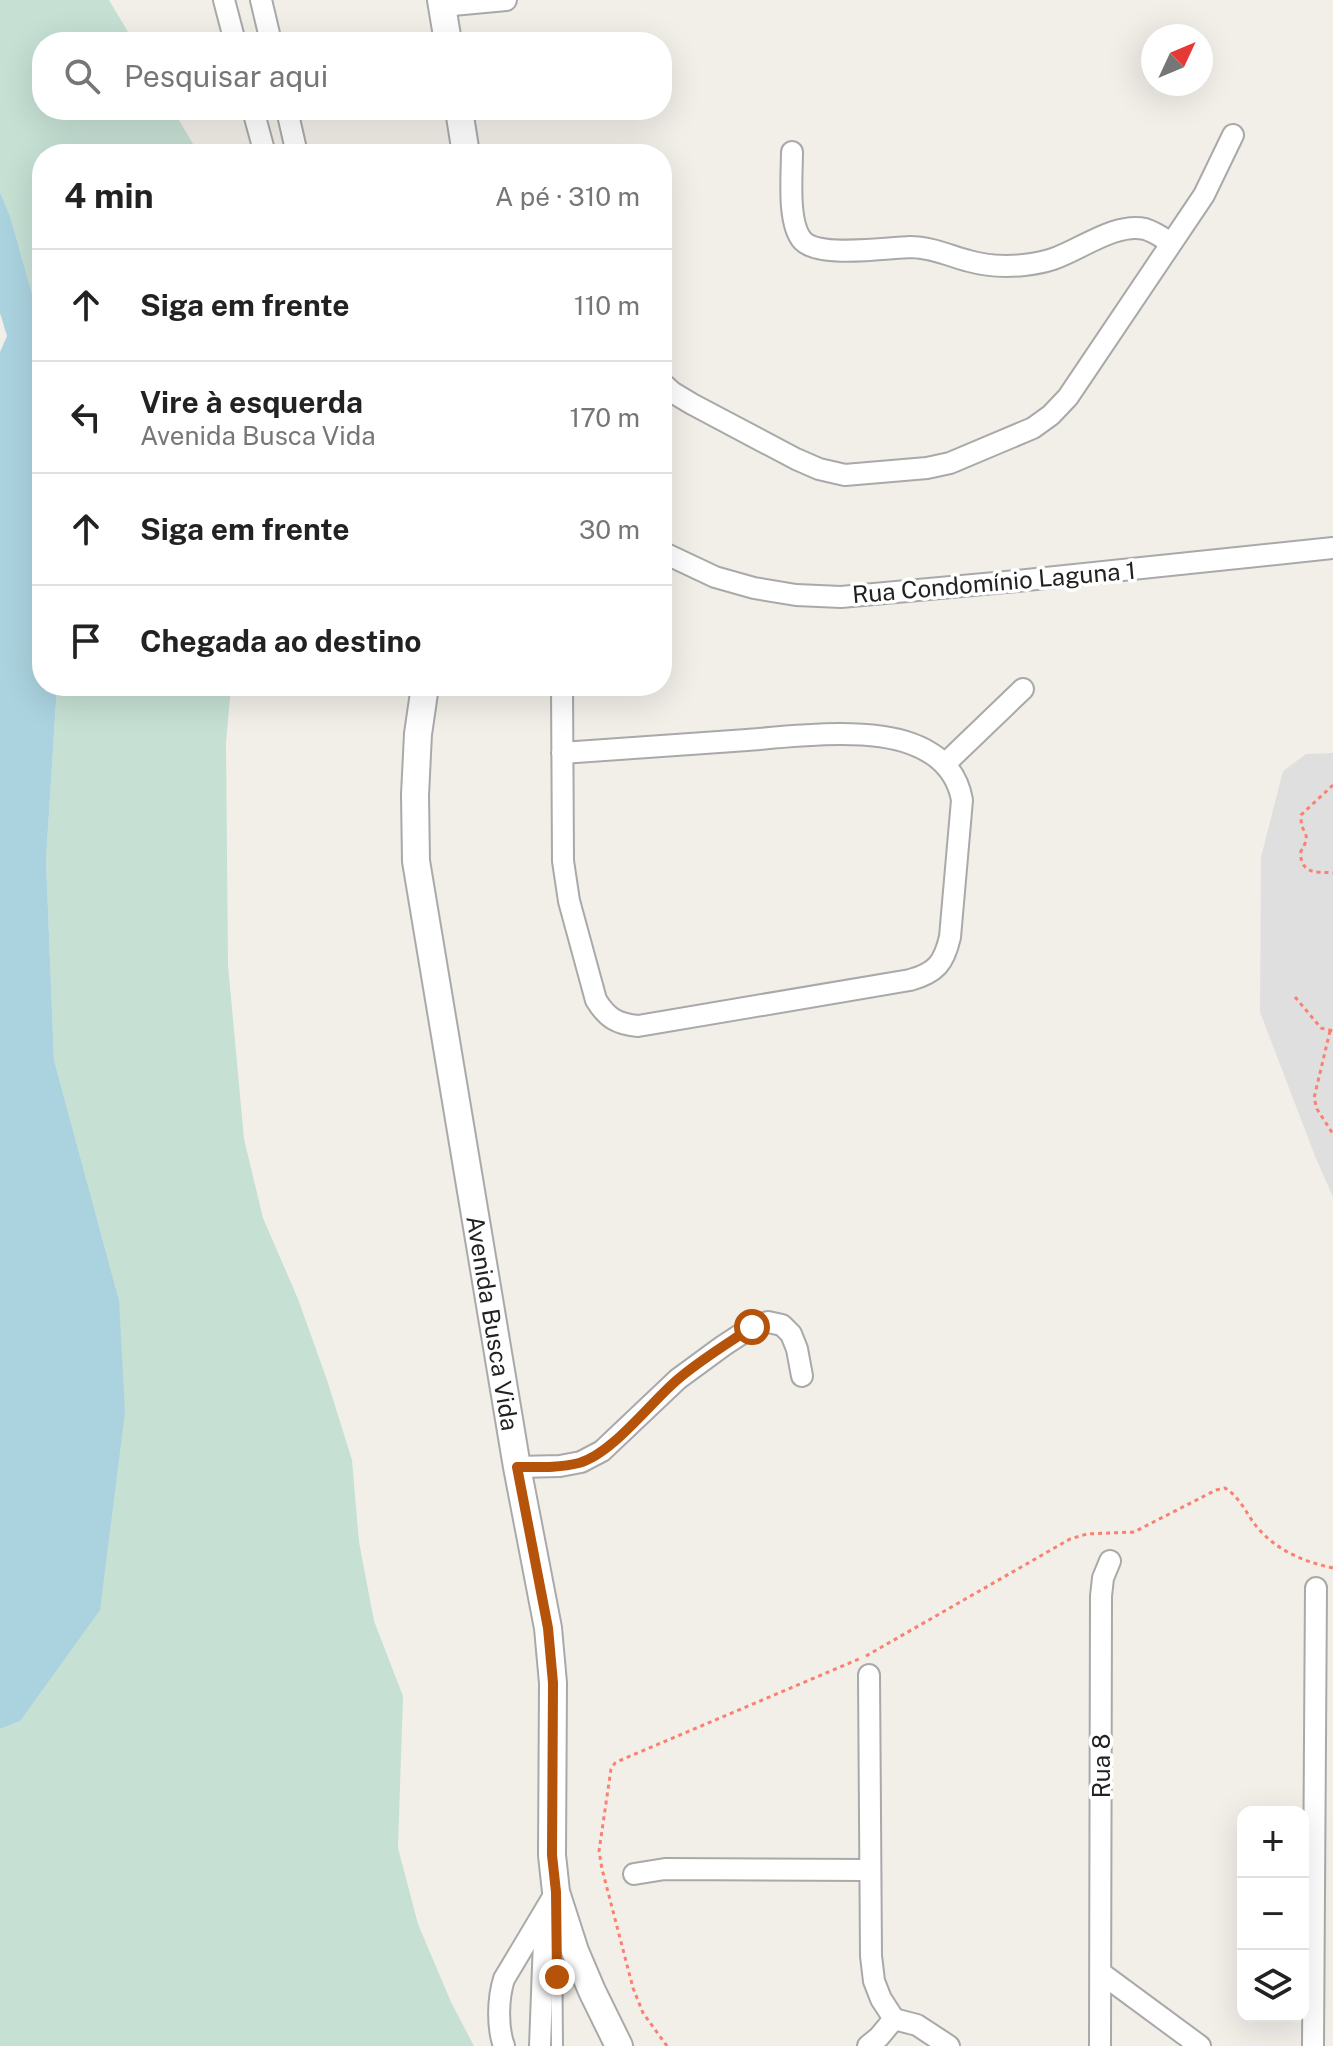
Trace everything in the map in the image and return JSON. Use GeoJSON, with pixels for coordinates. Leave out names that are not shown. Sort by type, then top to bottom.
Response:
{"type":"FeatureCollection","features":[{"type":"Feature","properties":{"kind":"street"},"geometry":{"type":"LineString","coordinates":[[224,0],[232,32]]}},
{"type":"Feature","properties":{"kind":"street"},"geometry":{"type":"LineString","coordinates":[[261,0],[269,32]]}},
{"type":"Feature","properties":{"kind":"street"},"geometry":{"type":"LineString","coordinates":[[446,32],[441,3],[506,0]]}},
{"type":"Feature","properties":{"kind":"street"},"geometry":{"type":"LineString","coordinates":[[256,120],[262,144]]}},
{"type":"Feature","properties":{"kind":"street"},"geometry":{"type":"LineString","coordinates":[[289,120],[295,144]]}},
{"type":"Feature","properties":{"kind":"street"},"geometry":{"type":"LineString","coordinates":[[461,120],[464,144]]}},
{"type":"Feature","properties":{"kind":"street"},"geometry":{"type":"LineString","coordinates":[[672,392],[796,459],[845,475],[950,463],[1033,428],[1068,397],[1102,349],[1204,195],[1233,135]]}},
{"type":"Feature","properties":{"kind":"street"},"geometry":{"type":"LineString","coordinates":[[792,152],[793,219],[804,242],[815,250],[914,247],[996,266],[1026,265],[1052,259],[1106,235],[1128,229],[1143,229],[1171,243]]}},
{"type":"Feature","properties":{"kind":"street","name":"Rua Condomínio Laguna 1"},"geometry":{"type":"LineString","coordinates":[[672,557],[715,577],[754,588],[796,595],[841,597],[1333,548]]}},
{"type":"Feature","properties":{"kind":"street"},"geometry":{"type":"LineString","coordinates":[[946,763],[1023,689]]}},
{"type":"Feature","properties":{"kind":"street","name":"Avenida Busca Vida"},"geometry":{"type":"LineString","coordinates":[[424,696],[415,795],[416,861],[517,1467],[548,1628],[554,1734],[551,1902],[619,2046]]}},
{"type":"Feature","properties":{"kind":"street"},"geometry":{"type":"LineString","coordinates":[[562,696],[562,753],[563,861],[569,901],[596,1000],[603,1013],[612,1020],[638,1026],[910,980],[933,972],[946,953],[962,800],[960,788],[946,763],[915,744],[898,739],[848,734],[562,753]]}},
{"type":"Feature","properties":{"kind":"street"},"geometry":{"type":"LineString","coordinates":[[517,1467],[560,1466],[581,1462],[602,1451],[678,1379],[743,1333],[768,1322],[782,1325],[791,1334],[802,1376]]}},
{"type":"Feature","properties":{"kind":"street","name":"Rua 8"},"geometry":{"type":"LineString","coordinates":[[1100,2046],[1101,1596],[1103,1578],[1110,1561]]}},
{"type":"Feature","properties":{"kind":"street"},"geometry":{"type":"LineString","coordinates":[[1313,2046],[1316,1588]]}},
{"type":"Feature","properties":{"kind":"street"},"geometry":{"type":"LineString","coordinates":[[869,1675],[869,1870],[874,1981],[894,2019],[917,2025],[949,2046]]}},
{"type":"Feature","properties":{"kind":"street"},"geometry":{"type":"LineString","coordinates":[[634,1874],[665,1869],[869,1870]]}},
{"type":"Feature","properties":{"kind":"street"},"geometry":{"type":"LineString","coordinates":[[504,2046],[500,2033],[500,1989],[551,1902]]}},
{"type":"Feature","properties":{"kind":"street"},"geometry":{"type":"LineString","coordinates":[[540,2046],[551,1902]]}},
{"type":"Feature","properties":{"kind":"street"},"geometry":{"type":"LineString","coordinates":[[1101,1973],[1189,2043]]}},
{"type":"Feature","properties":{"kind":"street"},"geometry":{"type":"LineString","coordinates":[[868,2046],[894,2019]]}},
{"type":"Feature","properties":{"kind":"lane"},"geometry":{"type":"LineString","coordinates":[[551,1902],[557,2046]]}},
{"type":"Feature","properties":{"kind":"path"},"geometry":{"type":"LineString","coordinates":[[1333,785],[1301,815],[1307,842],[1300,853],[1306,868],[1313,872],[1333,873]]}},
{"type":"Feature","properties":{"kind":"path"},"geometry":{"type":"LineString","coordinates":[[1295,997],[1315,1023],[1331,1031],[1314,1098],[1317,1109],[1333,1134]]}},
{"type":"Feature","properties":{"kind":"shaded area"},"geometry":{"type":"Polygon","coordinates":[[[1333,753],[1333,1197],[1260,1012],[1261,857],[1283,771],[1306,754],[1333,753]]]}},
{"type":"Feature","properties":{"kind":"green space"},"geometry":{"type":"Polygon","coordinates":[[[0,0],[109,0],[128,32],[32,32],[32,120],[179,120],[193,144],[32,144],[32,294],[0,192],[0,0]]]}},
{"type":"Feature","properties":{"kind":"green space"},"geometry":{"type":"Polygon","coordinates":[[[56,696],[230,696],[226,743],[228,965],[244,1139],[263,1218],[298,1299],[352,1460],[359,1542],[374,1621],[403,1696],[398,1848],[418,1924],[451,2002],[474,2046],[0,2046],[0,1729],[20,1721],[119,1300],[54,1060],[46,860],[56,696]]]}},
{"type":"Feature","properties":{"kind":"water"},"geometry":{"type":"Polygon","coordinates":[[[0,192],[32,294],[32,696],[56,696],[46,860],[54,1060],[119,1300],[125,1412],[100,1610],[20,1721],[0,1729],[0,352],[7,336],[0,313],[0,192]]]}},
{"type":"Feature","properties":{"kind":"route"},"geometry":{"type":"LineString","coordinates":[[557,1977],[556,1892],[552,1855],[553,1683],[548,1628],[517,1467],[560,1466],[581,1462],[602,1451],[678,1379],[752,1327]]}}]}
